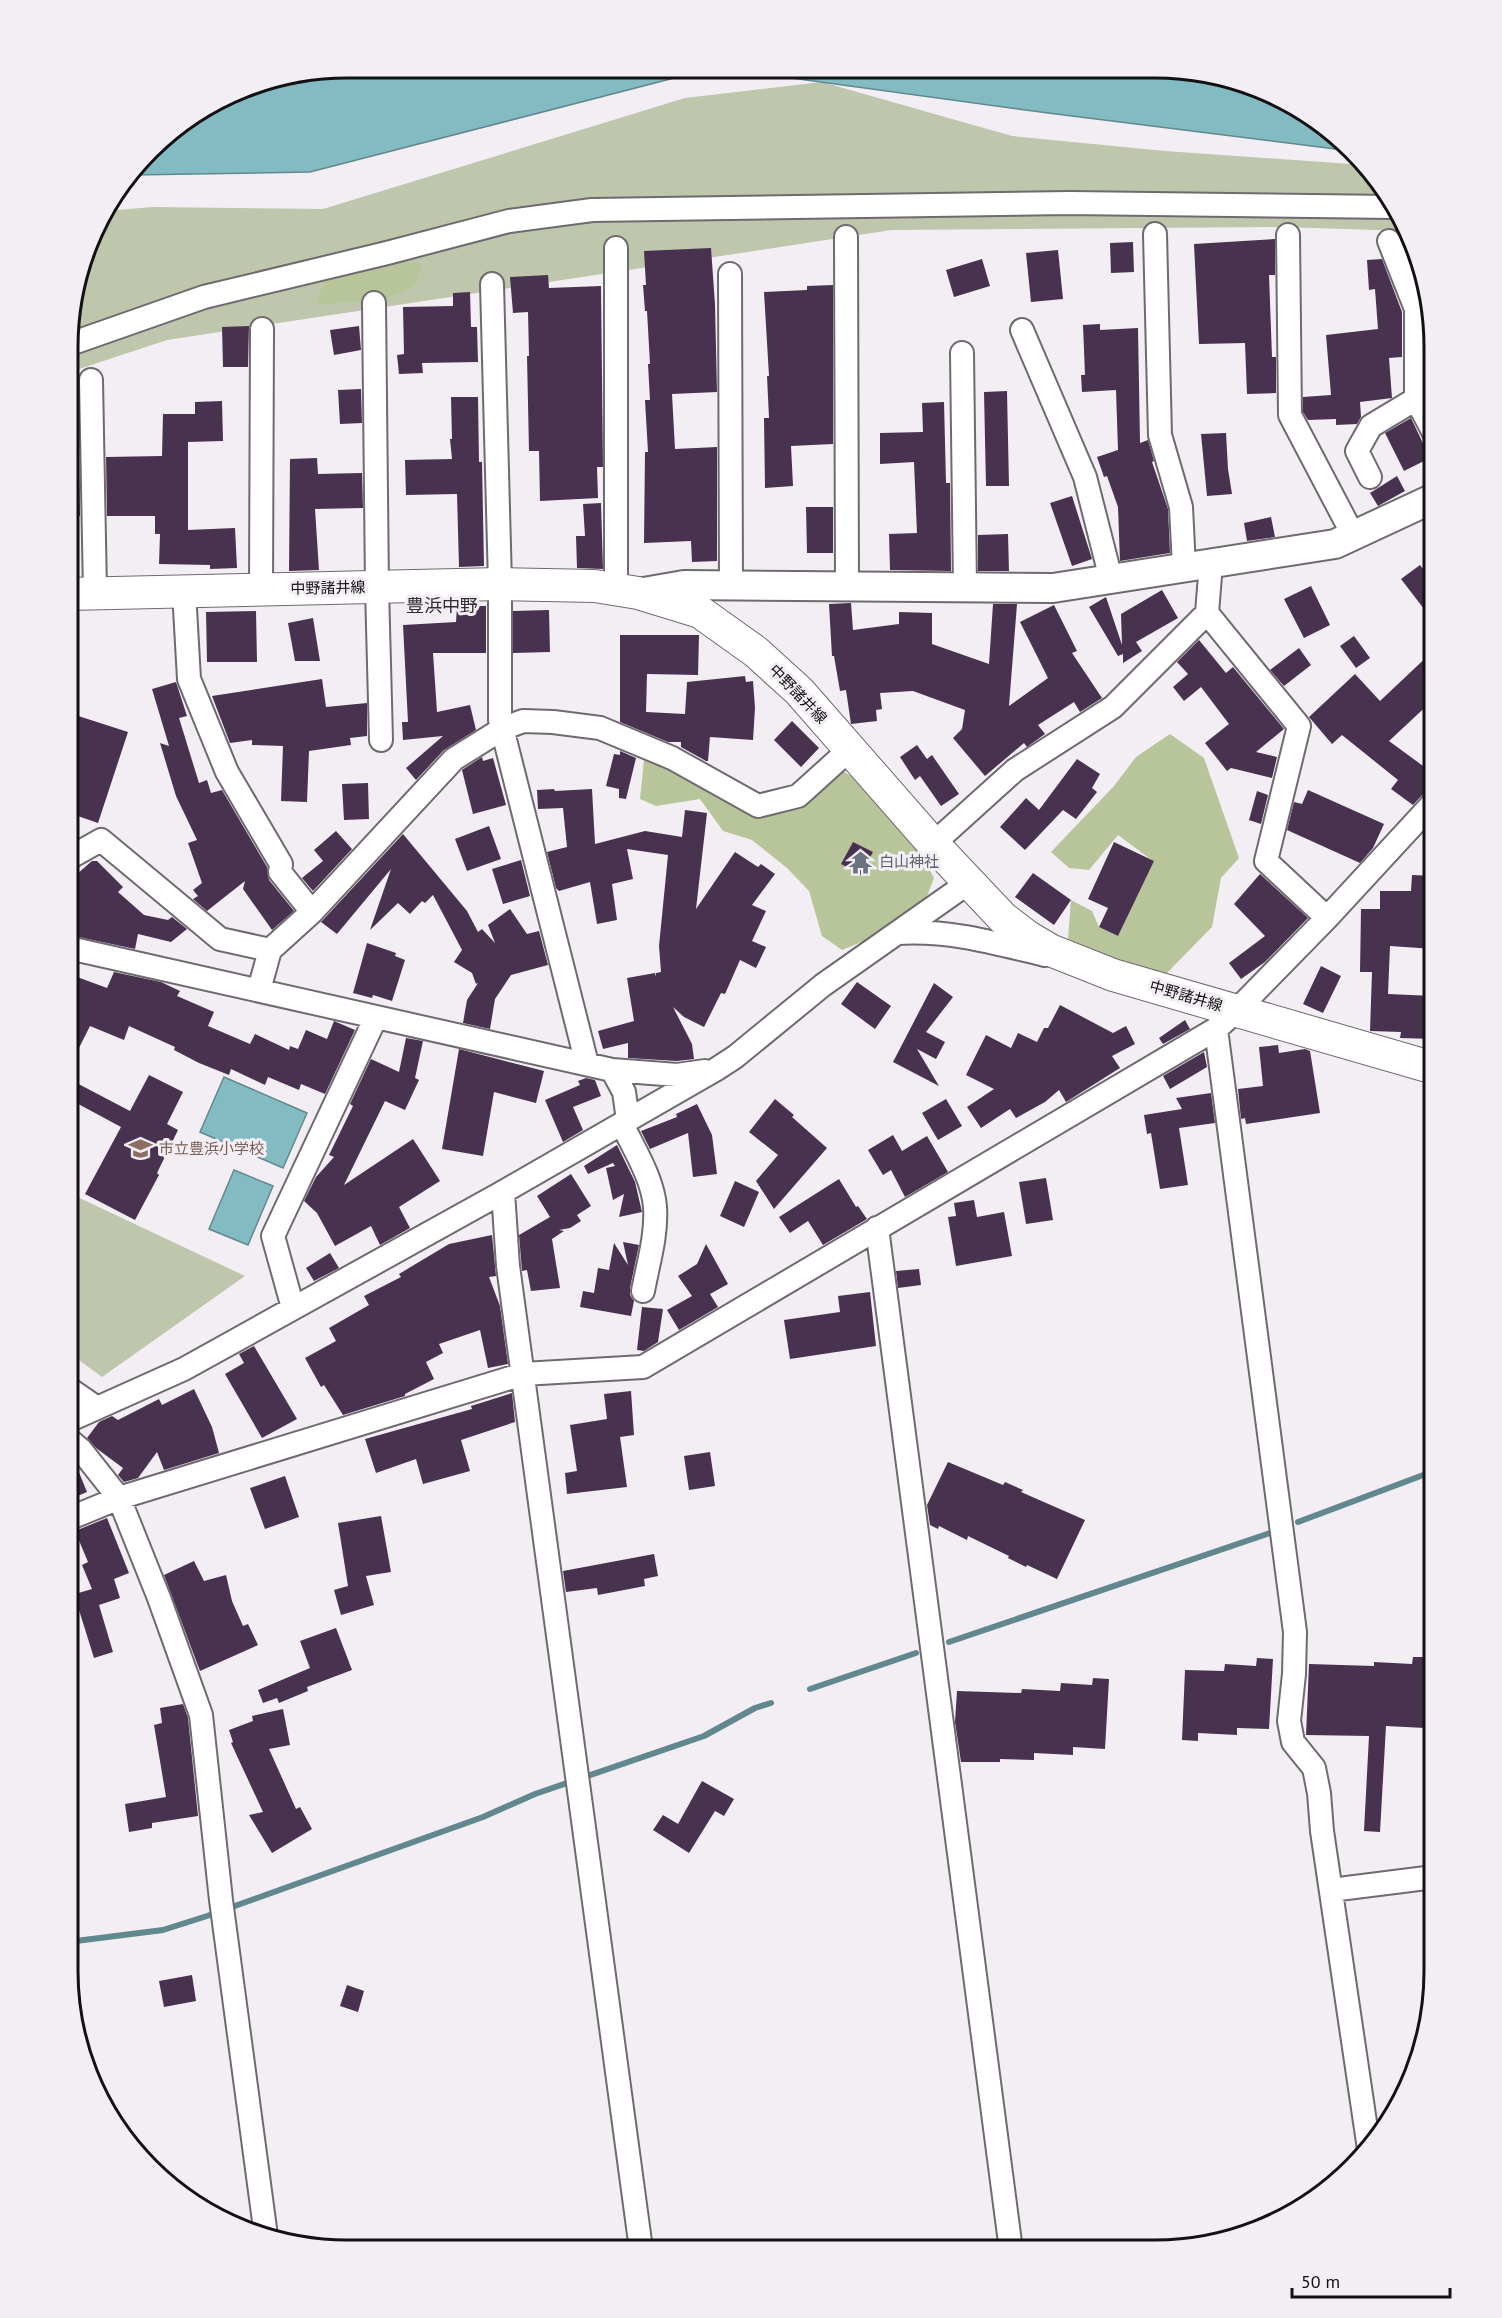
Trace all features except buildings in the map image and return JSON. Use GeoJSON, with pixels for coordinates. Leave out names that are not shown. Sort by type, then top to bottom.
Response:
{"type":"FeatureCollection","features":[{"type":"Feature","properties":{"kind":"main road","name":"中野諸井線"},"geometry":{"type":"LineString","coordinates":[[82,594],[500,584],[595,586],[627,591],[700,612],[756,652],[799,692],[968,883],[1003,918],[1028,937],[1079,963],[1226,1020],[1424,1066]]}},
{"type":"Feature","properties":{"kind":"street"},"geometry":{"type":"LineString","coordinates":[[78,341],[204,297],[508,221],[592,210],[1070,203],[1384,207]]}},
{"type":"Feature","properties":{"kind":"street"},"geometry":{"type":"LineString","coordinates":[[1155,234],[1160,435],[1197,565],[1207,614],[1299,726],[1266,861],[1327,918]]}},
{"type":"Feature","properties":{"kind":"street"},"geometry":{"type":"LineString","coordinates":[[1288,235],[1290,415],[1353,535]]}},
{"type":"Feature","properties":{"kind":"street"},"geometry":{"type":"LineString","coordinates":[[846,237],[847,586]]}},
{"type":"Feature","properties":{"kind":"street"},"geometry":{"type":"LineString","coordinates":[[1389,241],[1416,309],[1416,399],[1424,414]]}},
{"type":"Feature","properties":{"kind":"street"},"geometry":{"type":"LineString","coordinates":[[616,248],[627,591],[684,585],[1053,588],[1335,544],[1424,503]]}},
{"type":"Feature","properties":{"kind":"street"},"geometry":{"type":"LineString","coordinates":[[730,274],[732,585]]}},
{"type":"Feature","properties":{"kind":"street"},"geometry":{"type":"LineString","coordinates":[[492,284],[500,584],[500,720],[587,1064]]}},
{"type":"Feature","properties":{"kind":"street"},"geometry":{"type":"LineString","coordinates":[[374,303],[381,740]]}},
{"type":"Feature","properties":{"kind":"street"},"geometry":{"type":"LineString","coordinates":[[261,589],[262,329]]}},
{"type":"Feature","properties":{"kind":"street"},"geometry":{"type":"LineString","coordinates":[[1022,330],[1085,477],[1111,579]]}},
{"type":"Feature","properties":{"kind":"street"},"geometry":{"type":"LineString","coordinates":[[962,353],[965,587]]}},
{"type":"Feature","properties":{"kind":"street"},"geometry":{"type":"LineString","coordinates":[[82,594],[91,380]]}},
{"type":"Feature","properties":{"kind":"street"},"geometry":{"type":"LineString","coordinates":[[1370,477],[1358,451],[1371,426],[1416,399]]}},
{"type":"Feature","properties":{"kind":"street"},"geometry":{"type":"LineString","coordinates":[[184,591],[189,680],[227,772],[281,864],[280,872],[312,912]]}},
{"type":"Feature","properties":{"kind":"street"},"geometry":{"type":"LineString","coordinates":[[933,844],[1015,770],[1113,706],[1207,614]]}},
{"type":"Feature","properties":{"kind":"street"},"geometry":{"type":"LineString","coordinates":[[259,990],[270,950],[312,912],[454,759],[502,729],[523,721],[600,728],[672,758],[759,806],[798,796],[850,749]]}},
{"type":"Feature","properties":{"kind":"street"},"geometry":{"type":"LineString","coordinates":[[78,1515],[119,1498],[523,1374],[643,1367],[1226,1020],[1327,918],[1424,813]]}},
{"type":"Feature","properties":{"kind":"street"},"geometry":{"type":"LineString","coordinates":[[78,853],[101,840],[220,939],[270,950]]}},
{"type":"Feature","properties":{"kind":"street"},"geometry":{"type":"LineString","coordinates":[[78,1417],[184,1369],[503,1192],[715,1070],[735,1057],[823,985],[968,883]]}},
{"type":"Feature","properties":{"kind":"street"},"geometry":{"type":"LineString","coordinates":[[898,933],[928,931],[961,935],[1079,963]]}},
{"type":"Feature","properties":{"kind":"street"},"geometry":{"type":"LineString","coordinates":[[78,950],[612,1070],[677,1075],[715,1070]]}},
{"type":"Feature","properties":{"kind":"street"},"geometry":{"type":"LineString","coordinates":[[293,1308],[273,1236],[376,1017]]}},
{"type":"Feature","properties":{"kind":"street"},"geometry":{"type":"LineString","coordinates":[[1226,1020],[1295,1632],[1294,1674],[1289,1721],[1293,1742],[1314,1768],[1367,2136]]}},
{"type":"Feature","properties":{"kind":"street"},"geometry":{"type":"LineString","coordinates":[[612,1070],[624,1092],[625,1122],[650,1185],[655,1205],[655,1225],[643,1291]]}},
{"type":"Feature","properties":{"kind":"street"},"geometry":{"type":"LineString","coordinates":[[503,1192],[508,1266],[640,2240]]}},
{"type":"Feature","properties":{"kind":"street"},"geometry":{"type":"LineString","coordinates":[[877,1228],[1010,2240]]}},
{"type":"Feature","properties":{"kind":"street"},"geometry":{"type":"LineString","coordinates":[[78,1395],[97,1408]]}},
{"type":"Feature","properties":{"kind":"street"},"geometry":{"type":"LineString","coordinates":[[78,1447],[119,1498],[201,1715],[221,1900],[265,2227]]}},
{"type":"Feature","properties":{"kind":"street"},"geometry":{"type":"LineString","coordinates":[[1331,1890],[1424,1878]]}},
{"type":"Feature","properties":{"kind":"green space"},"geometry":{"type":"Polygon","coordinates":[[[822,82],[1012,136],[1165,151],[1352,164],[1379,198],[1397,231],[1282,227],[892,230],[167,340],[78,369],[80,312],[87,278],[98,244],[116,210],[152,207],[323,209],[685,98],[822,82]]]}},
{"type":"Feature","properties":{"kind":"green space"},"geometry":{"type":"Polygon","coordinates":[[[357,260],[420,263],[422,268],[415,285],[385,299],[316,305],[325,278],[357,260]]]}},
{"type":"Feature","properties":{"kind":"green space"},"geometry":{"type":"Polygon","coordinates":[[[1170,734],[1204,758],[1239,858],[1221,878],[1212,927],[1162,978],[1068,939],[1071,900],[1092,911],[1099,927],[1118,936],[1153,861],[1118,835],[1089,870],[1069,868],[1051,852],[1114,786],[1136,757],[1170,734]]]}},
{"type":"Feature","properties":{"kind":"green space"},"geometry":{"type":"Polygon","coordinates":[[[672,758],[759,806],[832,765],[894,800],[934,878],[919,918],[842,950],[822,936],[809,891],[787,868],[752,840],[723,831],[700,799],[656,806],[640,799],[644,760],[672,758]]]}},
{"type":"Feature","properties":{"kind":"green space"},"geometry":{"type":"Polygon","coordinates":[[[78,1197],[245,1276],[102,1377],[78,1359],[78,1197]]]}},
{"type":"Feature","properties":{"kind":"water"},"geometry":{"type":"Polygon","coordinates":[[[347,78],[674,78],[310,172],[141,175],[183,134],[213,114],[244,98],[295,83],[347,78]]]}},
{"type":"Feature","properties":{"kind":"water"},"geometry":{"type":"Polygon","coordinates":[[[791,78],[1155,78],[1190,80],[1224,87],[1258,98],[1304,123],[1337,149],[791,78]]]}},
{"type":"Feature","properties":{"kind":"water"},"geometry":{"type":"Polygon","coordinates":[[[224,1077],[307,1113],[283,1168],[200,1132],[224,1077]]]}},
{"type":"Feature","properties":{"kind":"water"},"geometry":{"type":"Polygon","coordinates":[[[234,1170],[273,1186],[248,1245],[209,1229],[234,1170]]]}},
{"type":"Feature","properties":{"kind":"waterway"},"geometry":{"type":"LineString","coordinates":[[1298,1522],[1424,1475]]}},
{"type":"Feature","properties":{"kind":"waterway"},"geometry":{"type":"LineString","coordinates":[[949,1642],[1270,1533]]}},
{"type":"Feature","properties":{"kind":"waterway"},"geometry":{"type":"LineString","coordinates":[[810,1689],[916,1653]]}},
{"type":"Feature","properties":{"kind":"waterway"},"geometry":{"type":"LineString","coordinates":[[78,1941],[163,1930],[207,1916],[483,1817],[535,1794],[704,1736],[755,1708],[771,1703]]}},
{"type":"Feature","properties":{"kind":"place","name":"白山神社"},"geometry":{"type":"Point","coordinates":[861,862]}},
{"type":"Feature","properties":{"kind":"place","name":"市立豊浜小学校"},"geometry":{"type":"Point","coordinates":[141,1149]}},
{"type":"Feature","properties":{"kind":"district","name":"豊浜中野"},"geometry":{"type":"Point","coordinates":[442,606]}}]}
